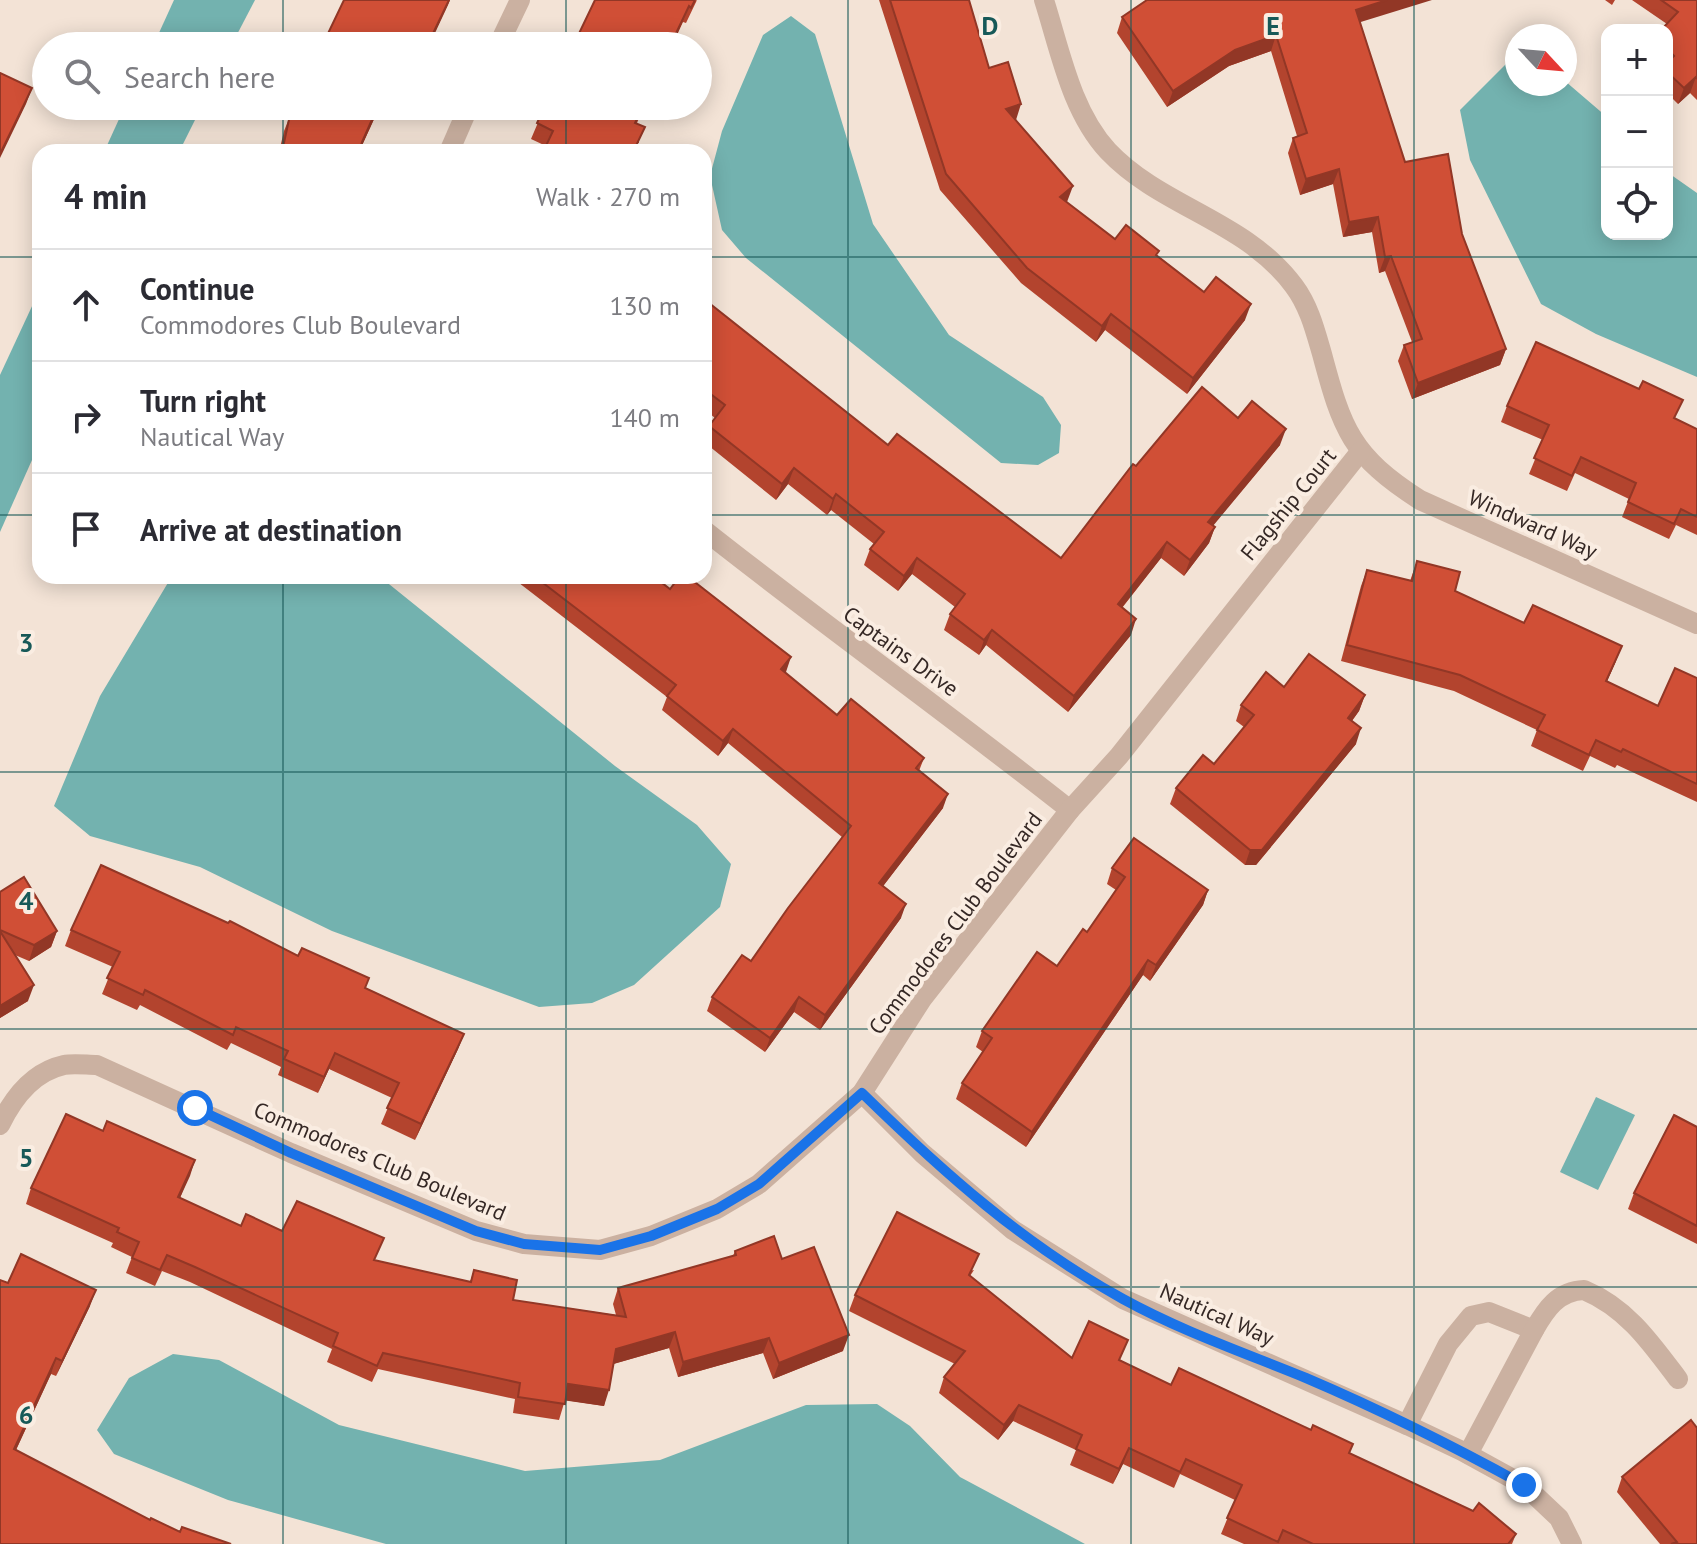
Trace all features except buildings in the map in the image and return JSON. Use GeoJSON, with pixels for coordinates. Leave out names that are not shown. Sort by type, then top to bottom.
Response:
{"type":"FeatureCollection","features":[{"type":"Feature","properties":{"kind":"street"},"geometry":{"type":"LineString","coordinates":[[505,32],[520,0]]}},
{"type":"Feature","properties":{"kind":"street","name":"Flagship Court"},"geometry":{"type":"LineString","coordinates":[[1044,0],[1073,90],[1085,117],[1107,149],[1134,175],[1236,233],[1268,256],[1296,288],[1313,321],[1339,415],[1360,452],[1119,756],[1070,810]]}},
{"type":"Feature","properties":{"kind":"street"},"geometry":{"type":"LineString","coordinates":[[452,144],[463,120]]}},
{"type":"Feature","properties":{"kind":"street","name":"Windward Way"},"geometry":{"type":"LineString","coordinates":[[1360,452],[1386,479],[1420,500],[1697,624]]}},
{"type":"Feature","properties":{"kind":"street","name":"Captains Drive"},"geometry":{"type":"LineString","coordinates":[[712,536],[820,622],[979,738],[1070,810]]}},
{"type":"Feature","properties":{"kind":"street","name":"Commodores Club Boulevard"},"geometry":{"type":"LineString","coordinates":[[0,1125],[13,1098],[33,1080],[65,1065],[97,1065],[291,1153],[476,1231],[524,1244],[600,1250],[651,1236],[727,1203],[759,1184],[862,1093],[922,999],[1070,810]]}},
{"type":"Feature","properties":{"kind":"street","name":"Nautical Way"},"geometry":{"type":"LineString","coordinates":[[862,1093],[922,1153],[1013,1230],[1123,1299],[1407,1425],[1524,1485],[1559,1518],[1572,1544]]}},
{"type":"Feature","properties":{"kind":"street"},"geometry":{"type":"LineString","coordinates":[[1468,1454],[1534,1330],[1561,1295],[1584,1290],[1622,1311],[1641,1330],[1678,1379]]}},
{"type":"Feature","properties":{"kind":"street"},"geometry":{"type":"LineString","coordinates":[[1407,1425],[1448,1344],[1471,1316],[1489,1312],[1534,1330]]}},
{"type":"Feature","properties":{"kind":"water"},"geometry":{"type":"Polygon","coordinates":[[[174,0],[255,0],[238,32],[159,32],[174,0]]]}},
{"type":"Feature","properties":{"kind":"water"},"geometry":{"type":"Polygon","coordinates":[[[791,16],[815,34],[873,224],[949,335],[1043,397],[1061,425],[1059,453],[1038,465],[1001,463],[746,258],[722,230],[712,185],[712,168],[722,131],[763,35],[791,16]]]}},
{"type":"Feature","properties":{"kind":"water"},"geometry":{"type":"Polygon","coordinates":[[[1505,65],[1505,96],[1577,96],[1577,91],[1601,112],[1601,240],[1673,240],[1673,176],[1697,193],[1697,377],[1596,334],[1541,304],[1470,160],[1460,110],[1505,65]]]}},
{"type":"Feature","properties":{"kind":"water"},"geometry":{"type":"Polygon","coordinates":[[[119,120],[195,120],[183,144],[108,144],[119,120]]]}},
{"type":"Feature","properties":{"kind":"water"},"geometry":{"type":"Polygon","coordinates":[[[32,306],[32,460],[0,532],[0,375],[32,306]]]}},
{"type":"Feature","properties":{"kind":"water"},"geometry":{"type":"Polygon","coordinates":[[[167,584],[389,584],[615,766],[697,825],[731,864],[720,907],[634,985],[592,1003],[539,1007],[332,931],[200,867],[90,836],[54,806],[100,696],[167,584]]]}},
{"type":"Feature","properties":{"kind":"water"},"geometry":{"type":"Polygon","coordinates":[[[1596,1097],[1635,1115],[1598,1190],[1560,1172],[1596,1097]]]}},
{"type":"Feature","properties":{"kind":"water"},"geometry":{"type":"Polygon","coordinates":[[[173,1354],[219,1360],[339,1425],[525,1471],[660,1460],[806,1405],[877,1404],[910,1426],[960,1477],[1085,1544],[386,1544],[228,1500],[114,1454],[97,1430],[129,1378],[173,1354]]]}},
{"type":"Feature","properties":{"kind":"route"},"geometry":{"type":"LineString","coordinates":[[195,1108],[291,1153],[476,1231],[524,1244],[600,1250],[651,1236],[717,1209],[759,1184],[862,1093],[922,1153],[1013,1230],[1123,1299],[1310,1380],[1462,1451],[1524,1485]]}}]}
